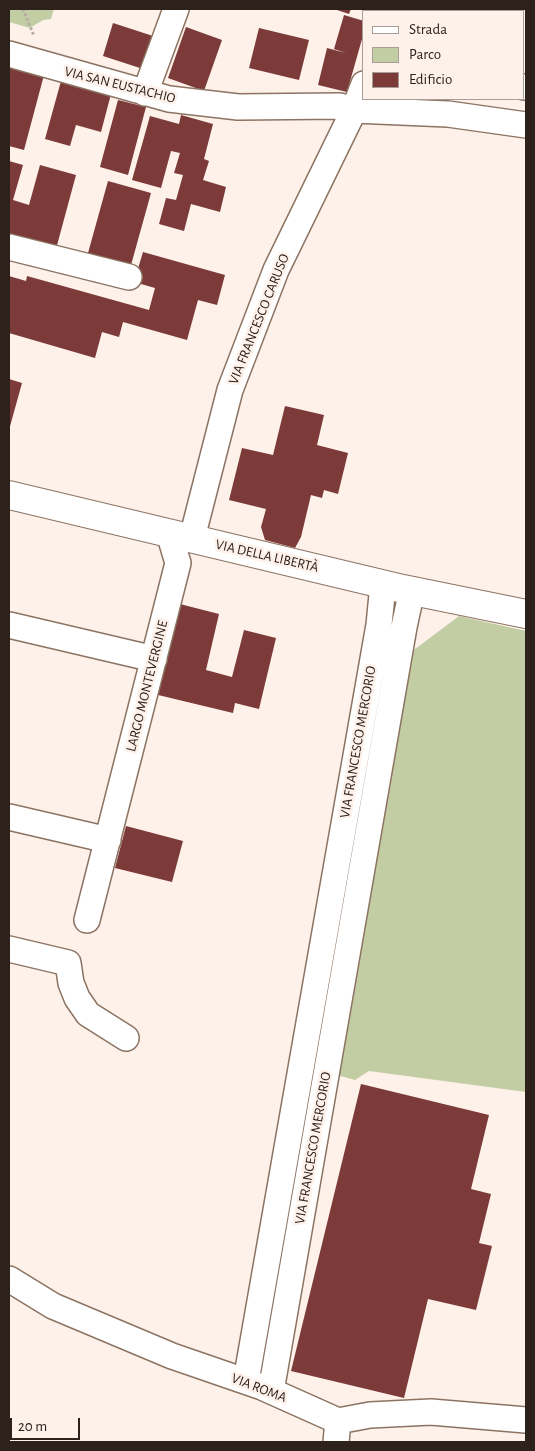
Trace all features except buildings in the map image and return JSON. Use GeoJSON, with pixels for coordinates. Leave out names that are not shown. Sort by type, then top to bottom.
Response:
{"type":"FeatureCollection","features":[{"type":"Feature","properties":{"kind":"main road","name":"VIA DELLA LIBERTÀ"},"geometry":{"type":"LineString","coordinates":[[9,495],[383,584],[526,614]]}},
{"type":"Feature","properties":{"kind":"street"},"geometry":{"type":"LineString","coordinates":[[145,93],[176,9]]}},
{"type":"Feature","properties":{"kind":"street","name":"VIA SAN EUSTACHIO"},"geometry":{"type":"LineString","coordinates":[[9,54],[169,99],[238,106],[328,105],[354,110],[448,114],[526,125]]}},
{"type":"Feature","properties":{"kind":"street"},"geometry":{"type":"LineString","coordinates":[[354,110],[362,89]]}},
{"type":"Feature","properties":{"kind":"street","name":"VIA FRANCESCO CARUSO"},"geometry":{"type":"LineString","coordinates":[[180,535],[230,390],[276,270],[354,110]]}},
{"type":"Feature","properties":{"kind":"street"},"geometry":{"type":"LineString","coordinates":[[9,247],[129,277]]}},
{"type":"Feature","properties":{"kind":"street","name":"LARGO MONTEVERGINE"},"geometry":{"type":"LineString","coordinates":[[87,920],[178,562],[180,535]]}},
{"type":"Feature","properties":{"kind":"street","name":"VIA FRANCESCO MERCORIO"},"geometry":{"type":"LineString","coordinates":[[246,1381],[379,625],[383,584]]}},
{"type":"Feature","properties":{"kind":"street","name":"VIA FRANCESCO MERCORIO"},"geometry":{"type":"LineString","coordinates":[[271,1391],[412,590]]}},
{"type":"Feature","properties":{"kind":"street"},"geometry":{"type":"LineString","coordinates":[[9,625],[154,659]]}},
{"type":"Feature","properties":{"kind":"street"},"geometry":{"type":"LineString","coordinates":[[9,817],[108,840]]}},
{"type":"Feature","properties":{"kind":"street"},"geometry":{"type":"LineString","coordinates":[[330,900],[356,904]]}},
{"type":"Feature","properties":{"kind":"street"},"geometry":{"type":"LineString","coordinates":[[9,949],[68,963],[71,983],[77,998],[88,1014],[126,1038]]}},
{"type":"Feature","properties":{"kind":"street","name":"VIA ROMA"},"geometry":{"type":"LineString","coordinates":[[9,1278],[53,1306],[172,1356],[271,1391],[337,1431],[370,1415],[431,1412],[525,1416]]}},
{"type":"Feature","properties":{"kind":"green space"},"geometry":{"type":"Polygon","coordinates":[[[9,9],[54,9],[51,19],[43,20],[30,28],[9,22],[9,9]]]}},
{"type":"Feature","properties":{"kind":"green space"},"geometry":{"type":"Polygon","coordinates":[[[459,616],[526,631],[526,1092],[369,1071],[355,1080],[337,1075],[407,655],[459,616]]]}}]}
